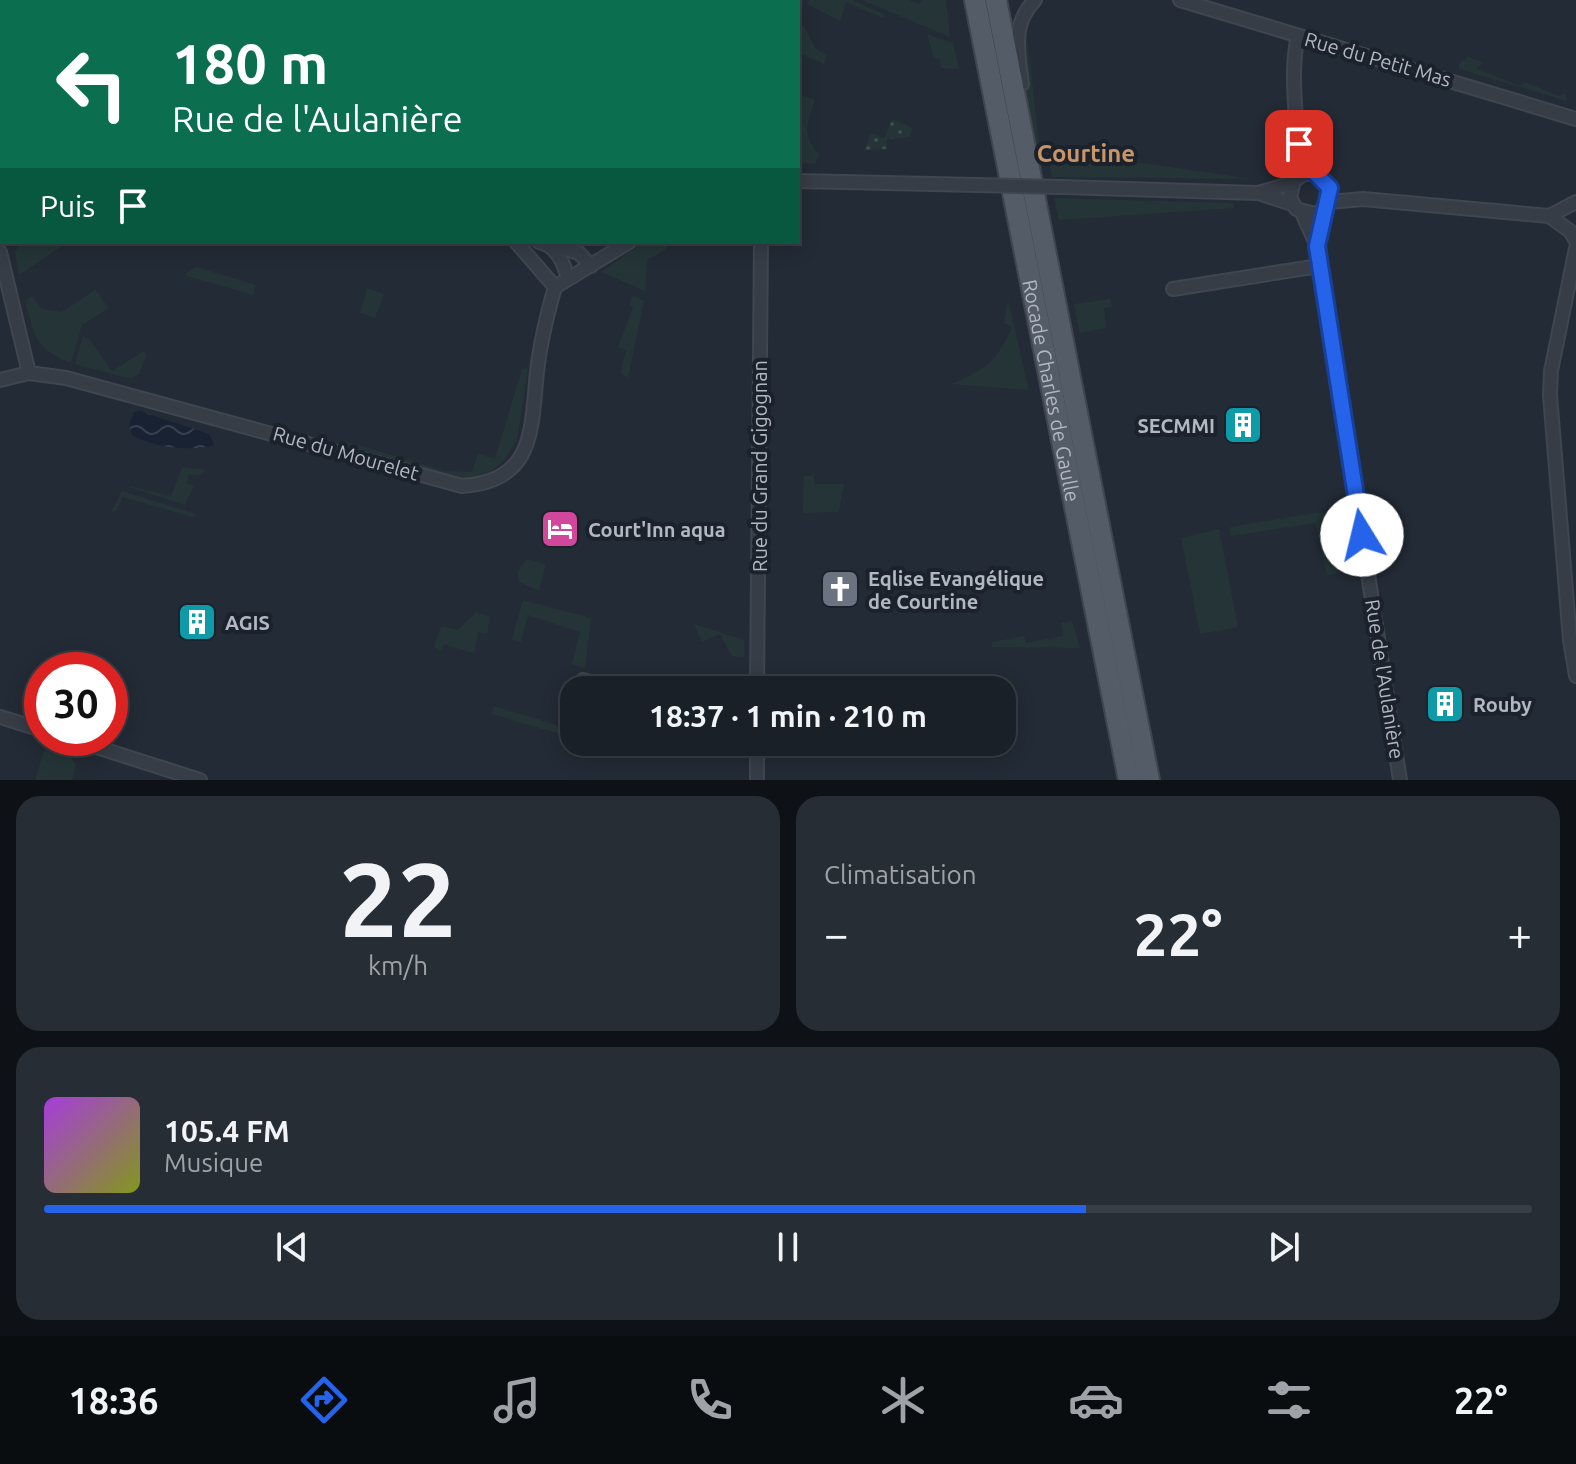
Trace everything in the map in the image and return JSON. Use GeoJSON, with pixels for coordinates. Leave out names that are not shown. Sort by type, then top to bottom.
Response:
{"type":"FeatureCollection","features":[{"type":"Feature","properties":{"kind":"main road","name":"Rocade Charles de Gaulle"},"geometry":{"type":"LineString","coordinates":[[975,0],[1129,780]]}},
{"type":"Feature","properties":{"kind":"main road","name":"Rocade Charles de Gaulle"},"geometry":{"type":"LineString","coordinates":[[996,0],[1020,139],[1149,780]]}},
{"type":"Feature","properties":{"kind":"street"},"geometry":{"type":"LineString","coordinates":[[1020,139],[1019,24],[1035,0]]}},
{"type":"Feature","properties":{"kind":"street","name":"Rue du Petit Mas"},"geometry":{"type":"LineString","coordinates":[[1180,0],[1576,119]]}},
{"type":"Feature","properties":{"kind":"street"},"geometry":{"type":"LineString","coordinates":[[1297,208],[1294,182],[1299,144],[1293,102],[1298,36]]}},
{"type":"Feature","properties":{"kind":"street"},"geometry":{"type":"LineString","coordinates":[[1299,144],[1316,174],[1330,188],[1328,205]]}},
{"type":"Feature","properties":{"kind":"street"},"geometry":{"type":"LineString","coordinates":[[800,180],[1258,193],[1294,182],[1304,174],[1316,174]]}},
{"type":"Feature","properties":{"kind":"street"},"geometry":{"type":"LineString","coordinates":[[1258,193],[1315,214],[1328,205],[1363,199],[1549,216],[1570,231],[1576,241]]}},
{"type":"Feature","properties":{"kind":"street"},"geometry":{"type":"LineString","coordinates":[[1549,216],[1576,202]]}},
{"type":"Feature","properties":{"kind":"street","name":"Rue de l'Aulanière"},"geometry":{"type":"LineString","coordinates":[[1328,205],[1317,246],[1319,266],[1400,780]]}},
{"type":"Feature","properties":{"kind":"street","name":"Rue de l'Aulanière"},"geometry":{"type":"LineString","coordinates":[[1297,208],[1317,246]]}},
{"type":"Feature","properties":{"kind":"street"},"geometry":{"type":"LineString","coordinates":[[518,244],[555,287],[626,244]]}},
{"type":"Feature","properties":{"kind":"street"},"geometry":{"type":"LineString","coordinates":[[545,244],[565,267],[568,279]]}},
{"type":"Feature","properties":{"kind":"street"},"geometry":{"type":"LineString","coordinates":[[548,244],[579,253],[591,266]]}},
{"type":"Feature","properties":{"kind":"street","name":"Rue du Grand Gigognan"},"geometry":{"type":"LineString","coordinates":[[757,676],[761,244]]}},
{"type":"Feature","properties":{"kind":"street"},"geometry":{"type":"LineString","coordinates":[[1576,248],[1551,371],[1550,395],[1571,595],[1576,676]]}},
{"type":"Feature","properties":{"kind":"street"},"geometry":{"type":"LineString","coordinates":[[0,252],[29,373],[0,380]]}},
{"type":"Feature","properties":{"kind":"street"},"geometry":{"type":"LineString","coordinates":[[1173,289],[1319,266]]}},
{"type":"Feature","properties":{"kind":"street","name":"Rue du Mourelet"},"geometry":{"type":"LineString","coordinates":[[29,373],[66,378],[262,429],[462,486],[480,485],[504,476],[528,444],[542,335],[555,287]]}},
{"type":"Feature","properties":{"kind":"street"},"geometry":{"type":"LineString","coordinates":[[0,717],[24,724]]}},
{"type":"Feature","properties":{"kind":"street"},"geometry":{"type":"LineString","coordinates":[[125,756],[200,780]]}},
{"type":"Feature","properties":{"kind":"street"},"geometry":{"type":"LineString","coordinates":[[757,756],[757,780]]}},
{"type":"Feature","properties":{"kind":"shaded area"},"geometry":{"type":"Polygon","coordinates":[[[809,0],[851,0],[884,14],[883,18],[846,2],[840,21],[807,4],[809,0]]]}},
{"type":"Feature","properties":{"kind":"shaded area"},"geometry":{"type":"Polygon","coordinates":[[[862,0],[909,0],[919,4],[922,0],[946,0],[950,37],[862,0]]]}},
{"type":"Feature","properties":{"kind":"shaded area"},"geometry":{"type":"Polygon","coordinates":[[[800,25],[804,26],[815,48],[826,55],[824,64],[800,54],[800,25]]]}},
{"type":"Feature","properties":{"kind":"shaded area"},"geometry":{"type":"Polygon","coordinates":[[[1023,28],[1026,29],[1043,177],[1038,177],[1026,102],[1022,65],[1023,28]]]}},
{"type":"Feature","properties":{"kind":"shaded area"},"geometry":{"type":"Polygon","coordinates":[[[927,34],[953,43],[959,69],[941,68],[940,60],[934,58],[927,34]]]}},
{"type":"Feature","properties":{"kind":"shaded area"},"geometry":{"type":"Polygon","coordinates":[[[1468,57],[1483,62],[1477,69],[1520,86],[1525,82],[1559,96],[1565,93],[1567,101],[1459,69],[1459,64],[1468,57]]]}},
{"type":"Feature","properties":{"kind":"shaded area"},"geometry":{"type":"Polygon","coordinates":[[[800,92],[815,100],[807,129],[810,142],[820,155],[815,163],[800,164],[800,92]]]}},
{"type":"Feature","properties":{"kind":"shaded area"},"geometry":{"type":"Polygon","coordinates":[[[892,119],[912,128],[910,137],[887,139],[887,149],[865,150],[871,133],[884,138],[892,119]]]}},
{"type":"Feature","properties":{"kind":"shaded area"},"geometry":{"type":"Polygon","coordinates":[[[1048,155],[1142,163],[1252,179],[1052,177],[1048,155]]]}},
{"type":"Feature","properties":{"kind":"shaded area"},"geometry":{"type":"Polygon","coordinates":[[[1054,198],[1233,203],[1234,208],[1059,220],[1054,198]]]}},
{"type":"Feature","properties":{"kind":"shaded area"},"geometry":{"type":"Polygon","coordinates":[[[21,244],[65,244],[19,275],[15,251],[21,244]]]}},
{"type":"Feature","properties":{"kind":"shaded area"},"geometry":{"type":"Polygon","coordinates":[[[641,244],[669,244],[665,250],[647,260],[645,291],[601,272],[641,244]]]}},
{"type":"Feature","properties":{"kind":"shaded area"},"geometry":{"type":"Polygon","coordinates":[[[196,267],[256,285],[253,295],[184,275],[196,267]]]}},
{"type":"Feature","properties":{"kind":"shaded area"},"geometry":{"type":"Polygon","coordinates":[[[367,288],[384,294],[375,318],[360,313],[367,288]]]}},
{"type":"Feature","properties":{"kind":"shaded area"},"geometry":{"type":"Polygon","coordinates":[[[95,290],[109,308],[82,325],[71,363],[49,352],[38,340],[25,302],[32,296],[42,309],[62,312],[95,290]]]}},
{"type":"Feature","properties":{"kind":"shaded area"},"geometry":{"type":"Polygon","coordinates":[[[633,296],[644,301],[628,378],[620,373],[626,350],[618,347],[633,307],[629,305],[633,296]]]}},
{"type":"Feature","properties":{"kind":"shaded area"},"geometry":{"type":"Polygon","coordinates":[[[1110,299],[1112,306],[1104,308],[1106,328],[1080,333],[1074,304],[1110,299]]]}},
{"type":"Feature","properties":{"kind":"shaded area"},"geometry":{"type":"Polygon","coordinates":[[[1008,300],[1029,390],[951,384],[982,369],[1001,349],[1012,327],[1004,323],[1008,300]]]}},
{"type":"Feature","properties":{"kind":"shaded area"},"geometry":{"type":"Polygon","coordinates":[[[83,336],[90,340],[112,371],[144,351],[146,355],[139,374],[131,379],[75,364],[83,336]]]}},
{"type":"Feature","properties":{"kind":"shaded area"},"geometry":{"type":"Polygon","coordinates":[[[528,368],[517,440],[504,461],[482,478],[451,479],[343,448],[344,441],[445,471],[472,472],[478,454],[495,459],[522,369],[528,368]]]}},
{"type":"Feature","properties":{"kind":"shaded area"},"geometry":{"type":"Polygon","coordinates":[[[182,467],[206,470],[199,475],[189,474],[187,484],[194,486],[185,505],[123,485],[171,496],[182,467]]]}},
{"type":"Feature","properties":{"kind":"shaded area"},"geometry":{"type":"Polygon","coordinates":[[[804,476],[814,476],[815,484],[844,484],[839,512],[803,513],[804,476]]]}},
{"type":"Feature","properties":{"kind":"shaded area"},"geometry":{"type":"Polygon","coordinates":[[[122,491],[196,514],[192,517],[123,497],[116,511],[111,512],[122,491]]]}},
{"type":"Feature","properties":{"kind":"shaded area"},"geometry":{"type":"Polygon","coordinates":[[[1340,509],[1348,564],[1341,567],[1347,571],[1327,575],[1315,523],[1231,536],[1230,527],[1340,509]]]}},
{"type":"Feature","properties":{"kind":"shaded area"},"geometry":{"type":"Polygon","coordinates":[[[1219,529],[1238,627],[1200,634],[1181,538],[1219,529]]]}},
{"type":"Feature","properties":{"kind":"shaded area"},"geometry":{"type":"Polygon","coordinates":[[[527,559],[546,564],[539,591],[519,582],[518,571],[527,559]]]}},
{"type":"Feature","properties":{"kind":"shaded area"},"geometry":{"type":"Polygon","coordinates":[[[523,600],[591,618],[585,669],[572,664],[580,632],[528,615],[521,642],[512,639],[523,600]]]}},
{"type":"Feature","properties":{"kind":"shaded area"},"geometry":{"type":"Polygon","coordinates":[[[476,612],[490,617],[487,634],[478,632],[474,653],[444,644],[441,650],[434,647],[441,626],[458,630],[476,612]]]}},
{"type":"Feature","properties":{"kind":"shaded area"},"geometry":{"type":"Polygon","coordinates":[[[1072,621],[1080,648],[992,647],[992,642],[1024,636],[1026,643],[1063,636],[1061,623],[1072,621]]]}},
{"type":"Feature","properties":{"kind":"shaded area"},"geometry":{"type":"Polygon","coordinates":[[[694,624],[744,640],[744,657],[732,656],[720,634],[702,642],[694,624]]]}},
{"type":"Feature","properties":{"kind":"shaded area"},"geometry":{"type":"Polygon","coordinates":[[[494,706],[560,726],[560,734],[492,714],[494,706]]]}},
{"type":"Feature","properties":{"kind":"shaded area"},"geometry":{"type":"Polygon","coordinates":[[[42,756],[70,756],[76,764],[72,780],[35,780],[42,756]]]}},
{"type":"Feature","properties":{"kind":"water"},"geometry":{"type":"Polygon","coordinates":[[[140,411],[209,434],[214,445],[183,448],[140,439],[132,435],[129,424],[134,412],[140,411]]]}},
{"type":"Feature","properties":{"kind":"place","name":"SECMMI"},"geometry":{"type":"Point","coordinates":[1243,425]}},
{"type":"Feature","properties":{"kind":"place","name":"Court'Inn aqua"},"geometry":{"type":"Point","coordinates":[560,529]}},
{"type":"Feature","properties":{"kind":"place","name":"Eqlise Evangélique de Courtine"},"geometry":{"type":"Point","coordinates":[840,589]}},
{"type":"Feature","properties":{"kind":"place","name":"AGIS"},"geometry":{"type":"Point","coordinates":[197,622]}},
{"type":"Feature","properties":{"kind":"place","name":"Rouby"},"geometry":{"type":"Point","coordinates":[1445,704]}},
{"type":"Feature","properties":{"kind":"district","name":"Courtine"},"geometry":{"type":"Point","coordinates":[1086,153]}},
{"type":"Feature","properties":{"kind":"route"},"geometry":{"type":"LineString","coordinates":[[1299,144],[1316,174],[1330,188],[1331,195],[1317,246],[1362,535]]}}]}
